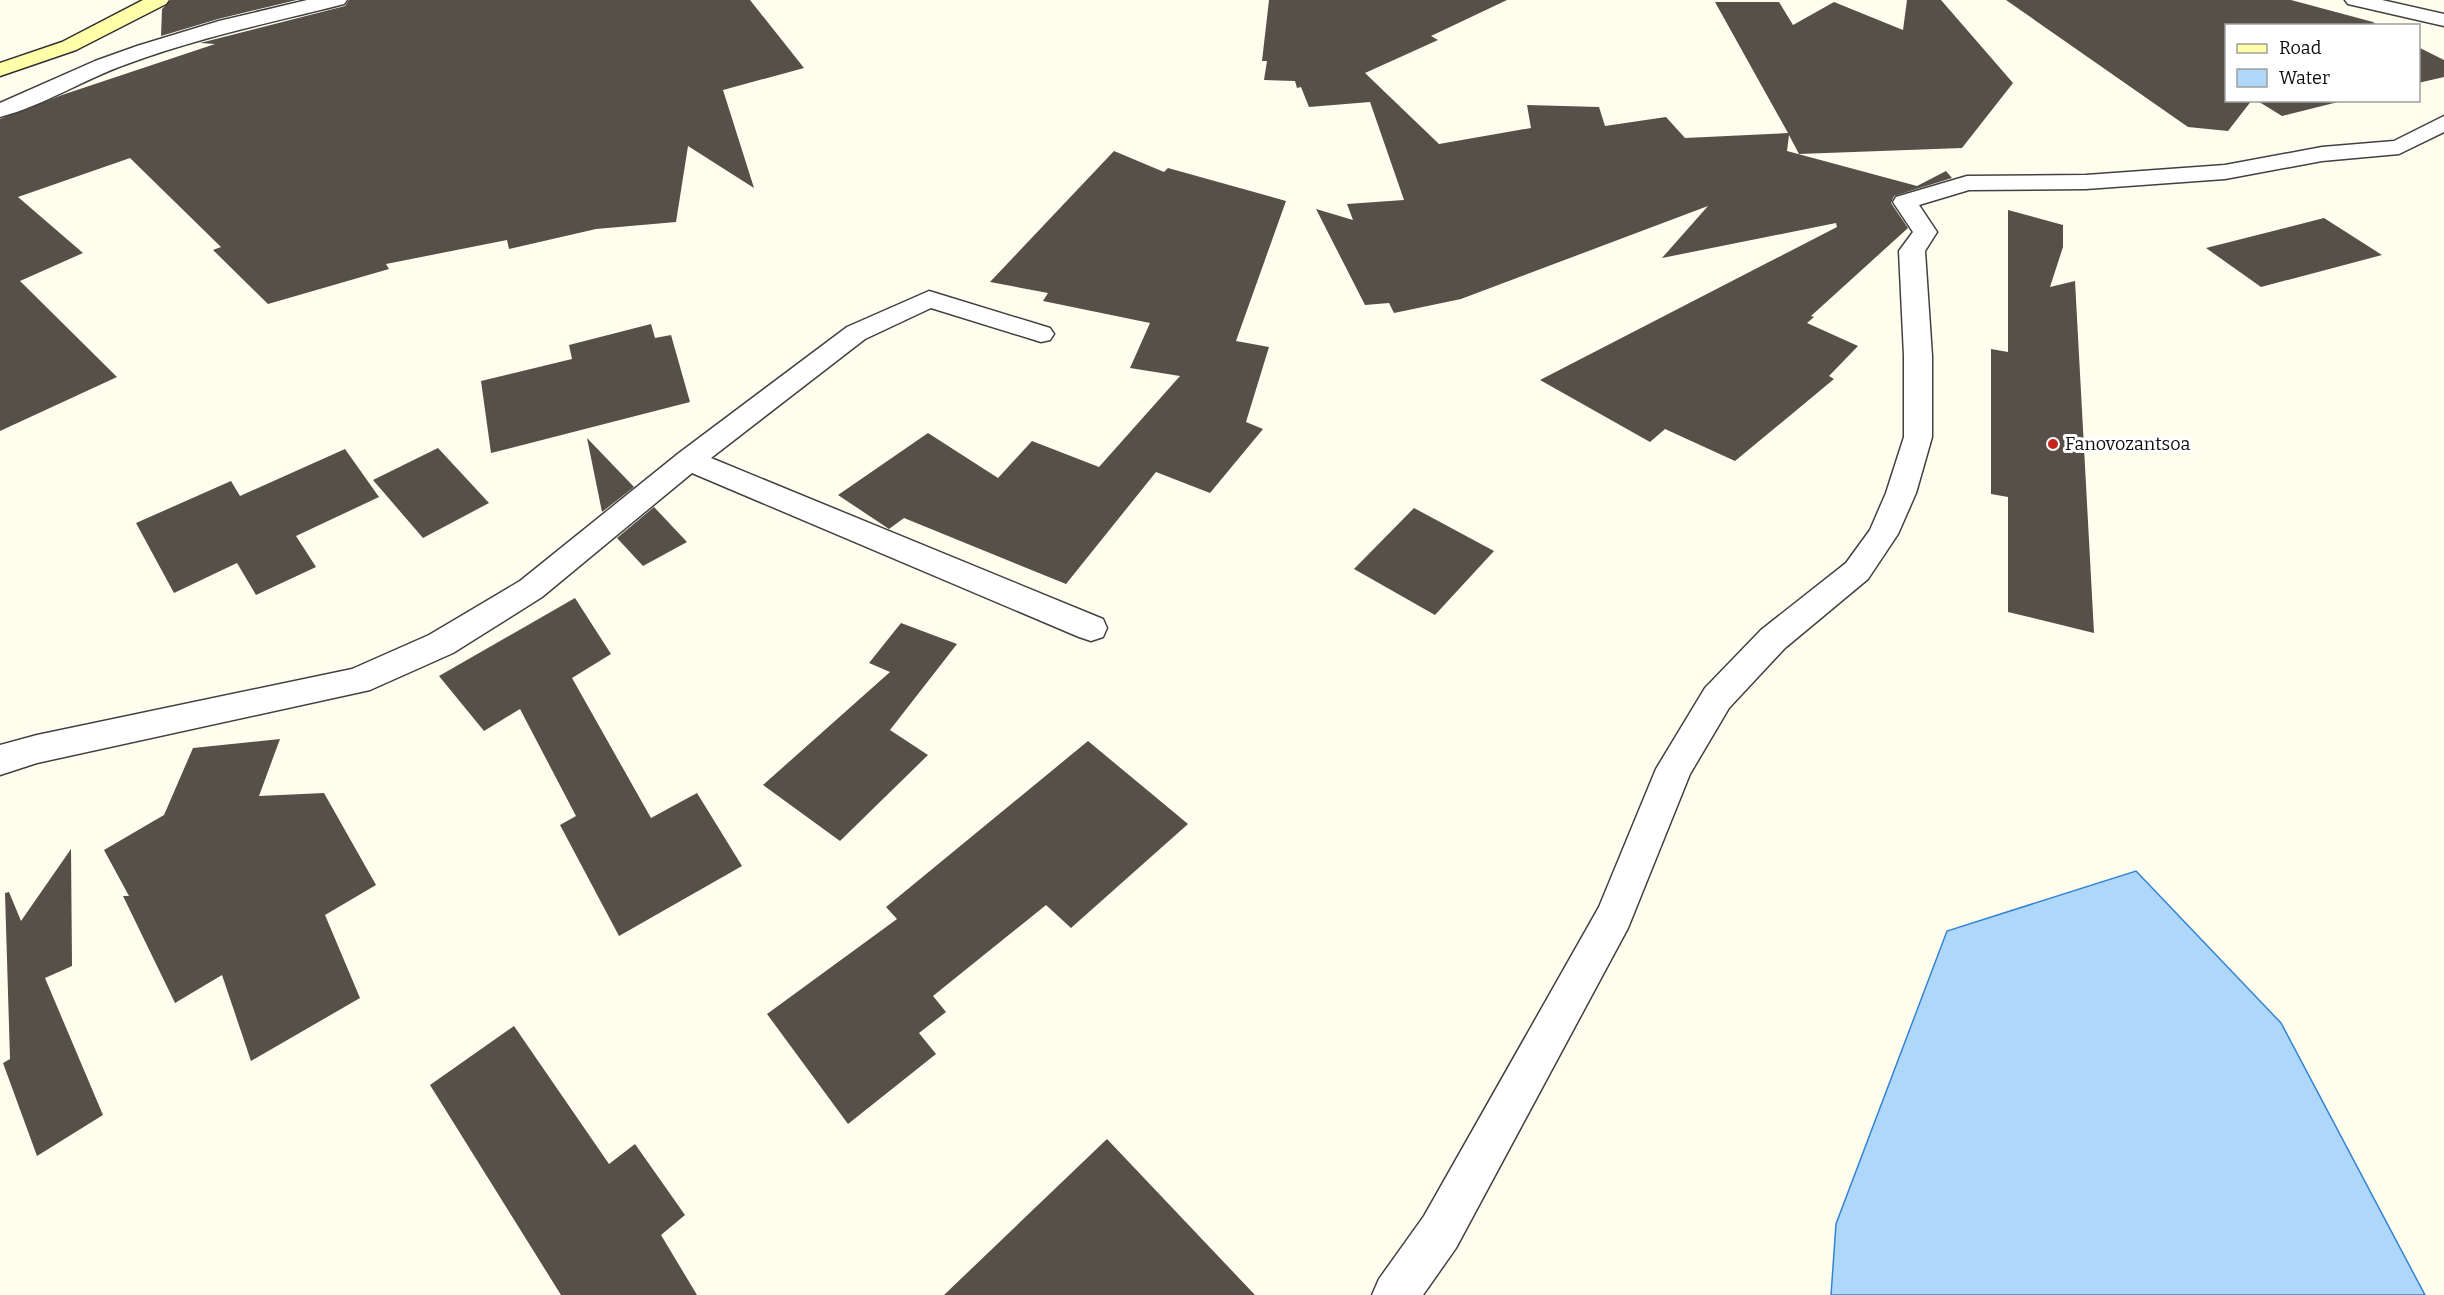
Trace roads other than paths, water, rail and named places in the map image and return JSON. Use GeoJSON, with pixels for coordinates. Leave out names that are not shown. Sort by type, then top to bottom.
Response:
{"type":"FeatureCollection","features":[{"type":"Feature","properties":{"kind":"main road"},"geometry":{"type":"LineString","coordinates":[[0,70],[69,46],[159,0]]}},
{"type":"Feature","properties":{"kind":"street"},"geometry":{"type":"LineString","coordinates":[[0,110],[44,94],[115,61],[179,38],[337,0]]}},
{"type":"Feature","properties":{"kind":"street"},"geometry":{"type":"LineString","coordinates":[[2355,0],[2444,20]]}},
{"type":"Feature","properties":{"kind":"street"},"geometry":{"type":"LineString","coordinates":[[1395,1295],[1440,1232],[1614,916],[1674,769],[1717,698],[1773,639],[1857,571],[1883,534],[1901,493],[1918,437],[1918,356],[1912,251],[1925,232],[1905,202],[1967,183],[2086,182],[2225,172],[2322,154],[2399,147],[2444,123]]}},
{"type":"Feature","properties":{"kind":"street"},"geometry":{"type":"LineString","coordinates":[[0,760],[37,749],[358,681],[441,644],[531,589],[689,460],[856,333],[929,300],[1041,334]]}},
{"type":"Feature","properties":{"kind":"street"},"geometry":{"type":"LineString","coordinates":[[689,460],[1091,628]]}},
{"type":"Feature","properties":{"kind":"water"},"geometry":{"type":"Polygon","coordinates":[[[2136,871],[2281,1023],[2425,1295],[1831,1295],[1836,1224],[1947,931],[2136,871]]]}},
{"type":"Feature","properties":{"kind":"place","name":"Fanovozantsoa"},"geometry":{"type":"Point","coordinates":[2053,444]}}]}
